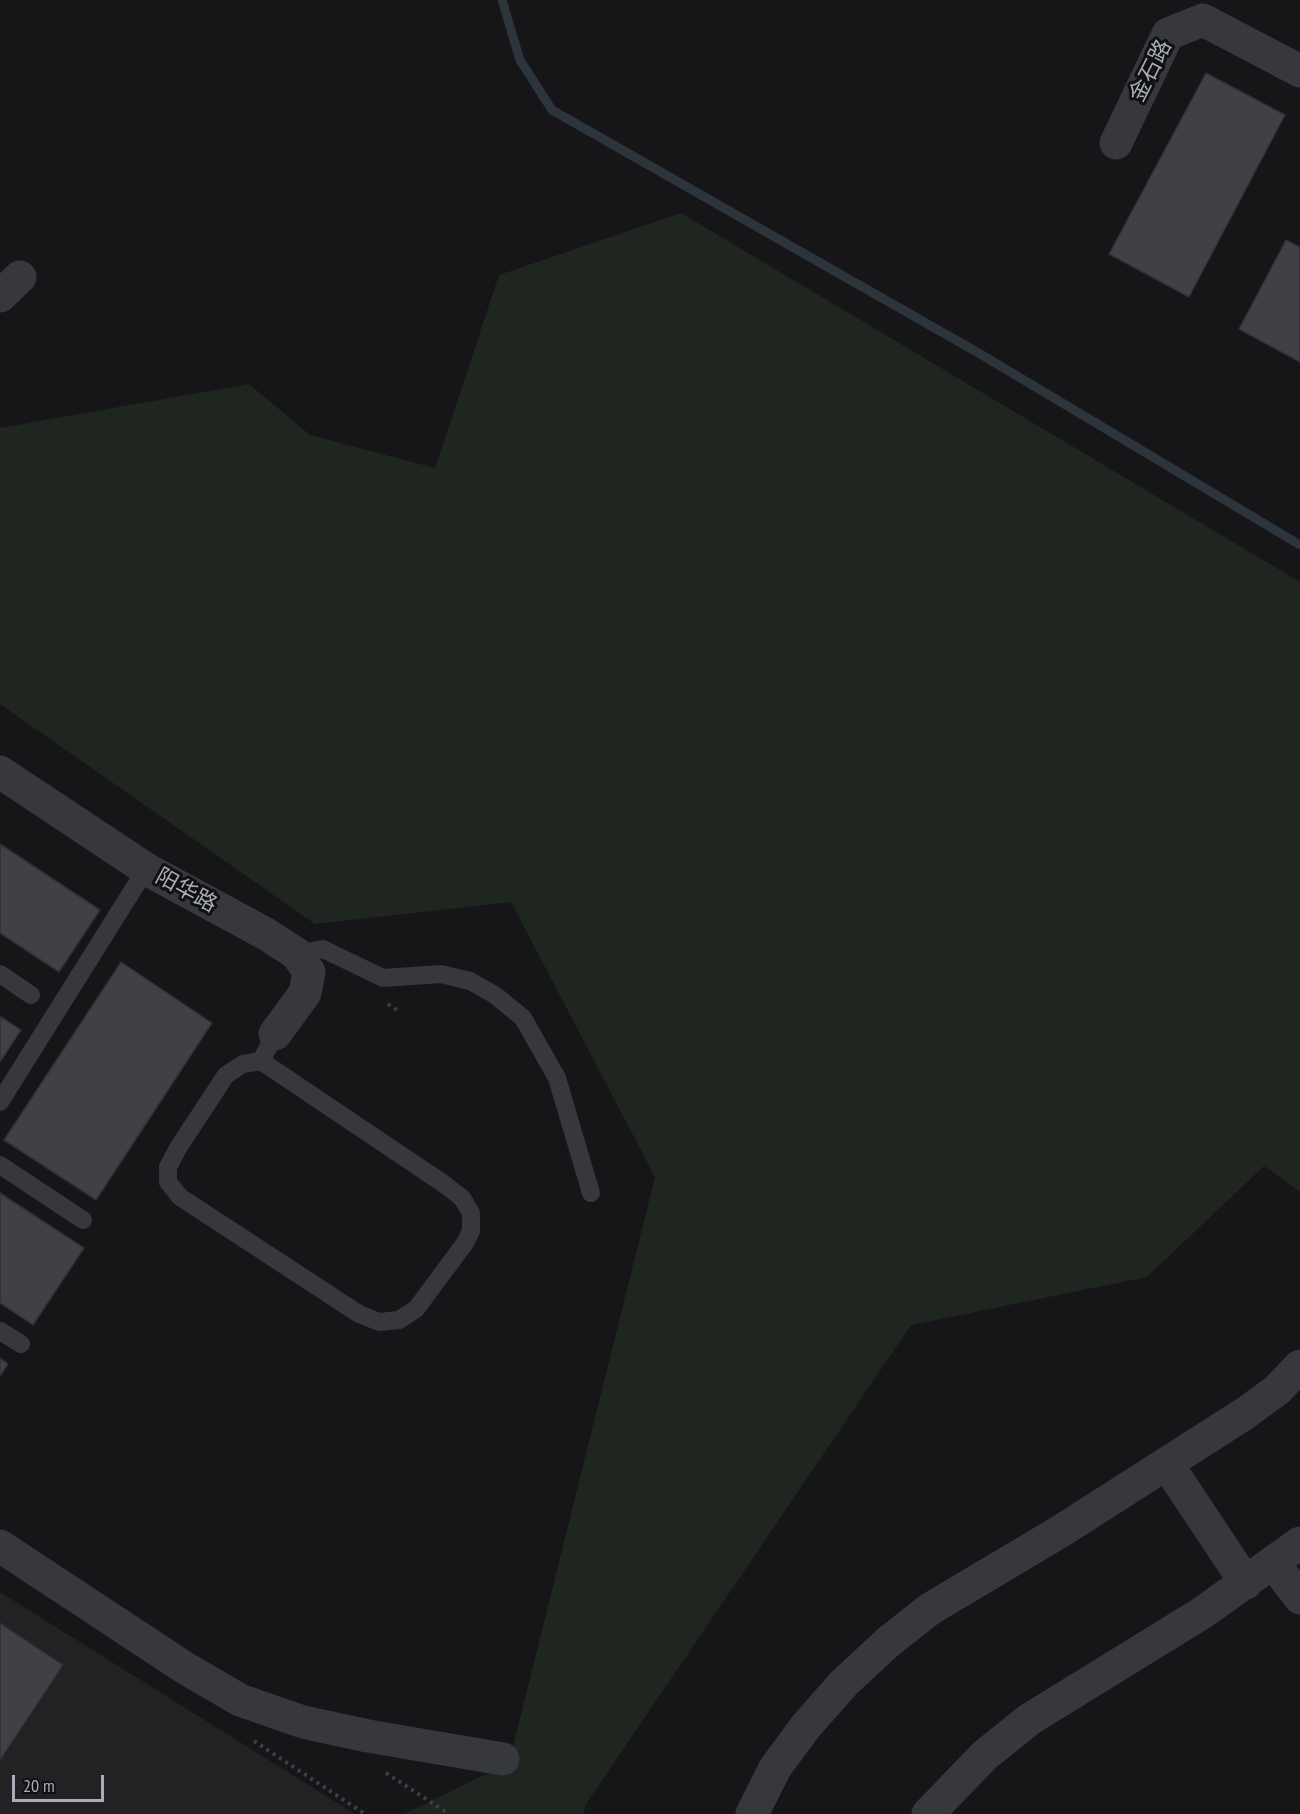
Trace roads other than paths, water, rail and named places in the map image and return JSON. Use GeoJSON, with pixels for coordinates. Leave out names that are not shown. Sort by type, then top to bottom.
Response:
{"type":"FeatureCollection","features":[{"type":"Feature","properties":{"kind":"street","name":"金石路"},"geometry":{"type":"LineString","coordinates":[[1116,143],[1168,34],[1203,20],[1300,71]]}},
{"type":"Feature","properties":{"kind":"street","name":"阳华路"},"geometry":{"type":"LineString","coordinates":[[0,772],[146,869],[297,954]]}},
{"type":"Feature","properties":{"kind":"street"},"geometry":{"type":"LineString","coordinates":[[268,1048],[304,993],[309,972],[297,954]]}},
{"type":"Feature","properties":{"kind":"street"},"geometry":{"type":"LineString","coordinates":[[752,1814],[775,1768],[806,1725],[844,1683],[887,1643],[930,1609],[1167,1464],[1244,1414],[1277,1390],[1300,1366]]}},
{"type":"Feature","properties":{"kind":"street"},"geometry":{"type":"LineString","coordinates":[[1167,1464],[1246,1583]]}},
{"type":"Feature","properties":{"kind":"street"},"geometry":{"type":"LineString","coordinates":[[928,1814],[985,1755],[1030,1719],[1202,1613],[1274,1564],[1300,1543]]}},
{"type":"Feature","properties":{"kind":"street"},"geometry":{"type":"LineString","coordinates":[[0,1546],[185,1668],[240,1700],[303,1722],[504,1759]]}},
{"type":"Feature","properties":{"kind":"street"},"geometry":{"type":"LineString","coordinates":[[1274,1564],[1300,1598]]}},
{"type":"Feature","properties":{"kind":"lane"},"geometry":{"type":"LineString","coordinates":[[0,1102],[146,869]]}},
{"type":"Feature","properties":{"kind":"lane"},"geometry":{"type":"LineString","coordinates":[[297,954],[323,949],[384,978],[441,974],[470,981],[495,995],[523,1018],[557,1078],[591,1193]]}},
{"type":"Feature","properties":{"kind":"lane"},"geometry":{"type":"LineString","coordinates":[[0,974],[31,995]]}},
{"type":"Feature","properties":{"kind":"lane"},"geometry":{"type":"LineString","coordinates":[[268,1048],[462,1198],[471,1213],[471,1231],[465,1243],[416,1309],[399,1320],[379,1322],[359,1314],[180,1197],[168,1182],[168,1167],[226,1075],[268,1048]]}},
{"type":"Feature","properties":{"kind":"lane"},"geometry":{"type":"LineString","coordinates":[[0,1165],[83,1220]]}},
{"type":"Feature","properties":{"kind":"lane"},"geometry":{"type":"LineString","coordinates":[[0,1331],[21,1344]]}},
{"type":"Feature","properties":{"kind":"waterway"},"geometry":{"type":"LineString","coordinates":[[502,0],[520,60],[552,110],[982,355],[1300,545]]}}]}
